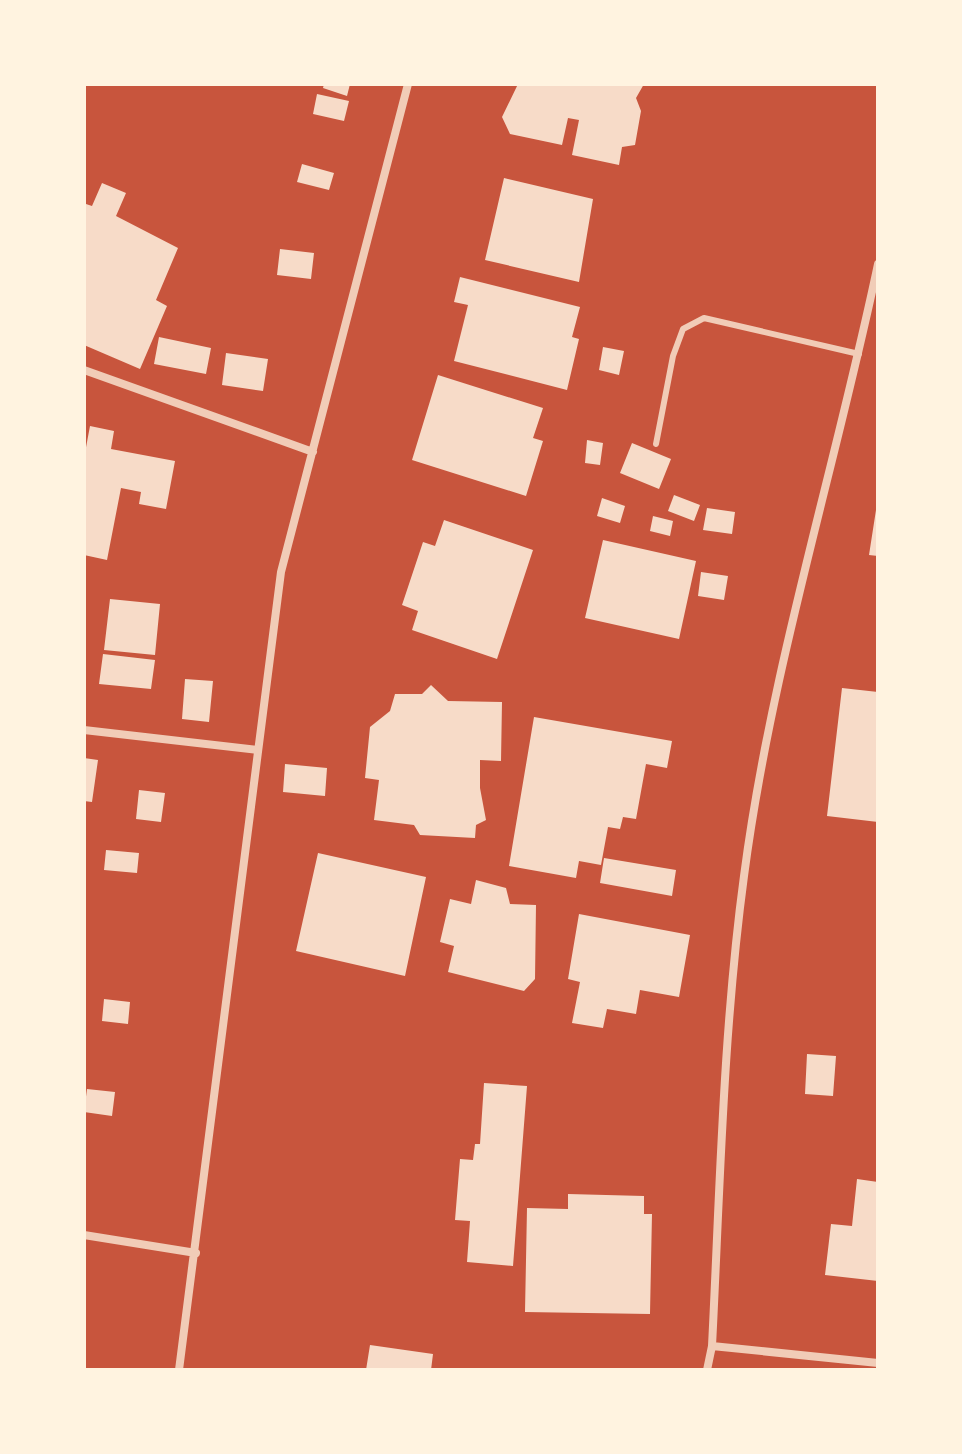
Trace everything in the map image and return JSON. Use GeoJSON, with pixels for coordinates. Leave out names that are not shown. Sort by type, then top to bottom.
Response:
{"type":"FeatureCollection","features":[{"type":"Feature","properties":{"kind":"street"},"geometry":{"type":"LineString","coordinates":[[179,1370],[281,572],[408,84]]}},
{"type":"Feature","properties":{"kind":"street"},"geometry":{"type":"LineString","coordinates":[[707,1370],[712,1346],[725,1037],[744,874],[786,641],[859,354],[878,264]]}},
{"type":"Feature","properties":{"kind":"street"},"geometry":{"type":"LineString","coordinates":[[84,370],[313,452]]}},
{"type":"Feature","properties":{"kind":"street"},"geometry":{"type":"LineString","coordinates":[[84,730],[258,750]]}},
{"type":"Feature","properties":{"kind":"street"},"geometry":{"type":"LineString","coordinates":[[84,1235],[196,1253]]}},
{"type":"Feature","properties":{"kind":"street"},"geometry":{"type":"LineString","coordinates":[[712,1346],[878,1363]]}},
{"type":"Feature","properties":{"kind":"lane"},"geometry":{"type":"LineString","coordinates":[[656,444],[683,329],[704,318],[859,354]]}},
{"type":"Feature","properties":{"kind":"building"},"geometry":{"type":"Polygon","coordinates":[[[324,84],[350,84],[347,96],[323,88],[324,84]]]}},
{"type":"Feature","properties":{"kind":"building"},"geometry":{"type":"Polygon","coordinates":[[[518,84],[644,84],[636,98],[641,111],[635,145],[622,147],[619,165],[572,155],[579,120],[568,118],[562,145],[510,134],[502,117],[518,84]]]}},
{"type":"Feature","properties":{"kind":"building"},"geometry":{"type":"Polygon","coordinates":[[[317,94],[349,101],[344,121],[313,114],[317,94]]]}},
{"type":"Feature","properties":{"kind":"building"},"geometry":{"type":"Polygon","coordinates":[[[302,164],[334,173],[329,190],[297,182],[302,164]]]}},
{"type":"Feature","properties":{"kind":"building"},"geometry":{"type":"Polygon","coordinates":[[[504,178],[593,199],[579,282],[485,260],[504,178]]]}},
{"type":"Feature","properties":{"kind":"building"},"geometry":{"type":"Polygon","coordinates":[[[102,183],[126,193],[116,216],[178,248],[156,300],[167,306],[140,369],[84,345],[84,209],[86,204],[92,206],[102,183]]]}},
{"type":"Feature","properties":{"kind":"building"},"geometry":{"type":"Polygon","coordinates":[[[280,249],[314,253],[311,279],[277,275],[280,249]]]}},
{"type":"Feature","properties":{"kind":"building"},"geometry":{"type":"Polygon","coordinates":[[[460,277],[580,307],[572,337],[579,339],[567,390],[454,361],[468,305],[454,302],[460,277]]]}},
{"type":"Feature","properties":{"kind":"building"},"geometry":{"type":"Polygon","coordinates":[[[159,337],[211,348],[206,374],[154,364],[159,337]]]}},
{"type":"Feature","properties":{"kind":"building"},"geometry":{"type":"Polygon","coordinates":[[[603,347],[624,351],[619,375],[599,370],[603,347]]]}},
{"type":"Feature","properties":{"kind":"building"},"geometry":{"type":"Polygon","coordinates":[[[226,353],[268,359],[263,391],[222,385],[226,353]]]}},
{"type":"Feature","properties":{"kind":"building"},"geometry":{"type":"Polygon","coordinates":[[[438,375],[543,408],[533,438],[543,441],[526,496],[412,460],[438,375]]]}},
{"type":"Feature","properties":{"kind":"building"},"geometry":{"type":"Polygon","coordinates":[[[90,426],[114,431],[111,449],[175,461],[166,509],[139,504],[141,492],[121,488],[107,560],[84,555],[84,458],[90,426]]]}},
{"type":"Feature","properties":{"kind":"building"},"geometry":{"type":"Polygon","coordinates":[[[587,440],[603,443],[600,465],[585,463],[587,440]]]}},
{"type":"Feature","properties":{"kind":"building"},"geometry":{"type":"Polygon","coordinates":[[[632,443],[671,459],[659,489],[620,473],[632,443]]]}},
{"type":"Feature","properties":{"kind":"building"},"geometry":{"type":"Polygon","coordinates":[[[674,495],[700,505],[694,521],[668,511],[674,495]]]}},
{"type":"Feature","properties":{"kind":"building"},"geometry":{"type":"Polygon","coordinates":[[[602,498],[625,506],[620,523],[597,516],[602,498]]]}},
{"type":"Feature","properties":{"kind":"building"},"geometry":{"type":"Polygon","coordinates":[[[707,508],[735,512],[732,534],[703,530],[707,508]]]}},
{"type":"Feature","properties":{"kind":"building"},"geometry":{"type":"Polygon","coordinates":[[[878,510],[878,556],[869,555],[878,510]]]}},
{"type":"Feature","properties":{"kind":"building"},"geometry":{"type":"Polygon","coordinates":[[[653,516],[673,521],[670,536],[650,531],[653,516]]]}},
{"type":"Feature","properties":{"kind":"building"},"geometry":{"type":"Polygon","coordinates":[[[444,520],[533,550],[497,659],[412,630],[418,611],[402,605],[423,542],[435,546],[444,520]]]}},
{"type":"Feature","properties":{"kind":"building"},"geometry":{"type":"Polygon","coordinates":[[[603,540],[696,561],[679,639],[585,618],[603,540]]]}},
{"type":"Feature","properties":{"kind":"building"},"geometry":{"type":"Polygon","coordinates":[[[701,572],[728,576],[724,600],[698,596],[701,572]]]}},
{"type":"Feature","properties":{"kind":"building"},"geometry":{"type":"Polygon","coordinates":[[[110,599],[160,604],[155,655],[104,650],[110,599]]]}},
{"type":"Feature","properties":{"kind":"building"},"geometry":{"type":"Polygon","coordinates":[[[103,654],[155,660],[151,689],[99,684],[103,654]]]}},
{"type":"Feature","properties":{"kind":"building"},"geometry":{"type":"Polygon","coordinates":[[[185,679],[213,681],[209,722],[182,719],[185,679]]]}},
{"type":"Feature","properties":{"kind":"building"},"geometry":{"type":"Polygon","coordinates":[[[431,685],[448,701],[502,702],[501,761],[480,760],[480,788],[486,820],[476,825],[475,838],[420,835],[414,825],[374,820],[379,780],[365,778],[370,727],[390,711],[395,694],[422,694],[431,685]]]}},
{"type":"Feature","properties":{"kind":"building"},"geometry":{"type":"Polygon","coordinates":[[[842,688],[878,692],[878,822],[827,816],[842,688]]]}},
{"type":"Feature","properties":{"kind":"building"},"geometry":{"type":"Polygon","coordinates":[[[534,717],[672,741],[667,768],[646,764],[636,819],[623,817],[620,829],[608,827],[601,865],[579,861],[576,878],[509,866],[534,717]]]}},
{"type":"Feature","properties":{"kind":"building"},"geometry":{"type":"Polygon","coordinates":[[[84,758],[98,760],[92,802],[84,801],[84,758]]]}},
{"type":"Feature","properties":{"kind":"building"},"geometry":{"type":"Polygon","coordinates":[[[285,764],[327,768],[325,796],[283,792],[285,764]]]}},
{"type":"Feature","properties":{"kind":"building"},"geometry":{"type":"Polygon","coordinates":[[[139,790],[165,793],[161,822],[136,819],[139,790]]]}},
{"type":"Feature","properties":{"kind":"building"},"geometry":{"type":"Polygon","coordinates":[[[106,850],[139,853],[137,873],[104,870],[106,850]]]}},
{"type":"Feature","properties":{"kind":"building"},"geometry":{"type":"Polygon","coordinates":[[[318,853],[426,877],[405,976],[296,951],[318,853]]]}},
{"type":"Feature","properties":{"kind":"building"},"geometry":{"type":"Polygon","coordinates":[[[604,858],[676,870],[672,896],[600,883],[604,858]]]}},
{"type":"Feature","properties":{"kind":"building"},"geometry":{"type":"Polygon","coordinates":[[[476,880],[506,888],[510,904],[536,905],[535,979],[524,991],[448,972],[454,946],[440,942],[450,899],[471,904],[476,880]]]}},
{"type":"Feature","properties":{"kind":"building"},"geometry":{"type":"Polygon","coordinates":[[[579,914],[690,935],[679,997],[640,990],[636,1014],[607,1009],[603,1028],[572,1023],[580,982],[568,979],[579,914]]]}},
{"type":"Feature","properties":{"kind":"building"},"geometry":{"type":"Polygon","coordinates":[[[104,999],[130,1002],[128,1024],[102,1021],[104,999]]]}},
{"type":"Feature","properties":{"kind":"building"},"geometry":{"type":"Polygon","coordinates":[[[807,1054],[836,1056],[833,1096],[805,1094],[807,1054]]]}},
{"type":"Feature","properties":{"kind":"building"},"geometry":{"type":"Polygon","coordinates":[[[484,1083],[527,1086],[513,1266],[467,1262],[470,1221],[455,1220],[460,1159],[473,1160],[475,1144],[480,1144],[484,1083]]]}},
{"type":"Feature","properties":{"kind":"building"},"geometry":{"type":"Polygon","coordinates":[[[87,1089],[115,1092],[112,1116],[84,1112],[87,1089]]]}},
{"type":"Feature","properties":{"kind":"building"},"geometry":{"type":"Polygon","coordinates":[[[857,1179],[878,1182],[878,1281],[825,1275],[831,1224],[852,1226],[857,1179]]]}},
{"type":"Feature","properties":{"kind":"building"},"geometry":{"type":"Polygon","coordinates":[[[568,1194],[644,1196],[644,1214],[652,1214],[650,1314],[525,1312],[527,1208],[568,1209],[568,1194]]]}},
{"type":"Feature","properties":{"kind":"building"},"geometry":{"type":"Polygon","coordinates":[[[370,1345],[433,1354],[431,1370],[366,1370],[370,1345]]]}}]}
